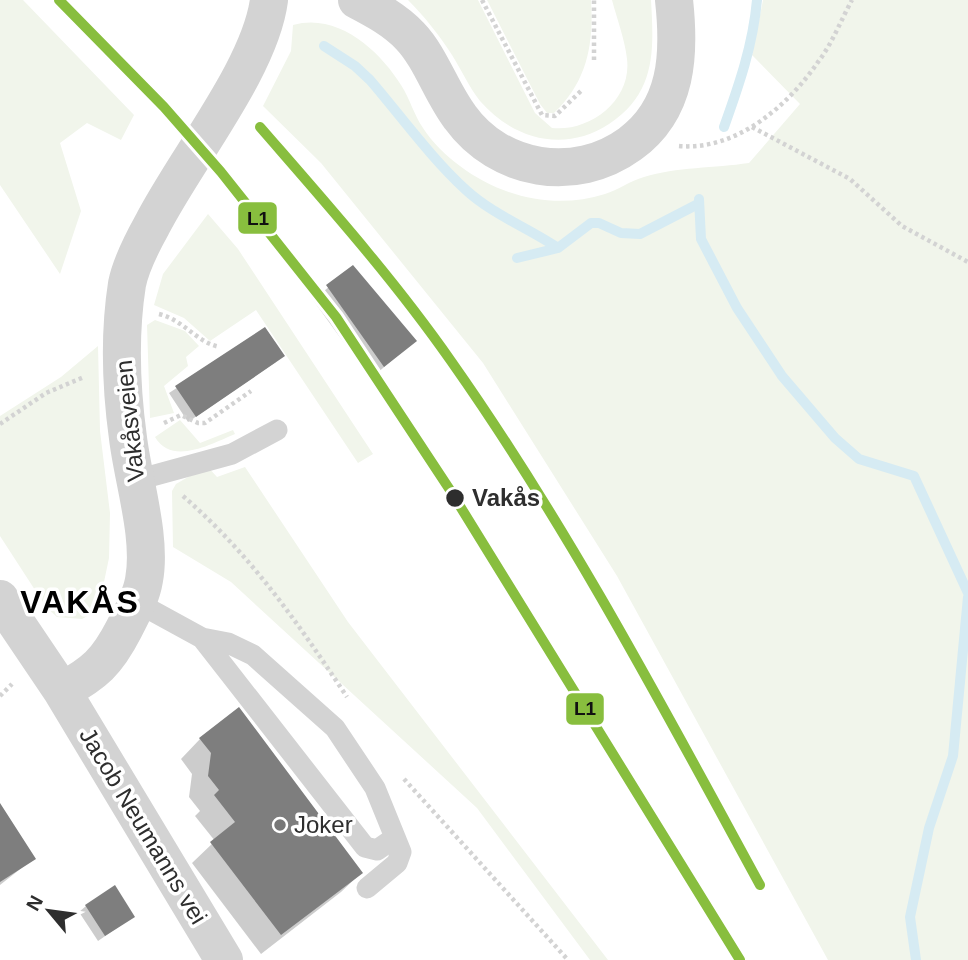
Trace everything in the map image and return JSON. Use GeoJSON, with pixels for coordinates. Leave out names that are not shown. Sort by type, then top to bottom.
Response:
{"type":"FeatureCollection","features":[{"type":"Feature","properties":{"kind":"street","name":"Vakåsveien"},"geometry":{"type":"LineString","coordinates":[[62,691],[93,675],[112,653],[138,603],[145,578],[137,480],[128,442],[121,361],[127,282],[139,249],[259,41],[269,0]]}},
{"type":"Feature","properties":{"kind":"street"},"geometry":{"type":"LineString","coordinates":[[357,0],[382,13],[411,36],[460,118],[487,145],[513,161],[540,167],[574,167],[606,158],[644,132],[663,107],[674,81],[677,57],[674,0]]}},
{"type":"Feature","properties":{"kind":"street"},"geometry":{"type":"LineString","coordinates":[[0,599],[62,691]]}},
{"type":"Feature","properties":{"kind":"street","name":"Jacob Neumanns vei"},"geometry":{"type":"LineString","coordinates":[[62,691],[224,960]]}},
{"type":"Feature","properties":{"kind":"lane"},"geometry":{"type":"LineString","coordinates":[[137,480],[232,454],[277,430]]}},
{"type":"Feature","properties":{"kind":"lane"},"geometry":{"type":"LineString","coordinates":[[138,603],[202,638],[228,643],[253,655],[335,728],[375,788],[401,852],[397,863],[367,888]]}},
{"type":"Feature","properties":{"kind":"lane"},"geometry":{"type":"LineString","coordinates":[[202,638],[365,847],[377,850],[390,841],[401,852]]}},
{"type":"Feature","properties":{"kind":"path"},"geometry":{"type":"LineString","coordinates":[[482,0],[542,115],[555,116],[583,89]]}},
{"type":"Feature","properties":{"kind":"path"},"geometry":{"type":"LineString","coordinates":[[594,0],[594,60]]}},
{"type":"Feature","properties":{"kind":"path"},"geometry":{"type":"LineString","coordinates":[[644,132],[669,146],[685,147],[709,144],[752,127],[787,100],[819,61],[852,0]]}},
{"type":"Feature","properties":{"kind":"path"},"geometry":{"type":"LineString","coordinates":[[752,127],[850,179],[902,226],[968,262]]}},
{"type":"Feature","properties":{"kind":"path"},"geometry":{"type":"LineString","coordinates":[[155,314],[189,328],[205,344],[220,346]]}},
{"type":"Feature","properties":{"kind":"path"},"geometry":{"type":"LineString","coordinates":[[0,424],[46,393],[71,380],[90,376],[100,366],[121,361]]}},
{"type":"Feature","properties":{"kind":"path"},"geometry":{"type":"LineString","coordinates":[[128,442],[181,415],[198,423],[205,423],[251,391]]}},
{"type":"Feature","properties":{"kind":"path"},"geometry":{"type":"LineString","coordinates":[[0,695],[19,678]]}},
{"type":"Feature","properties":{"kind":"shaded area"},"geometry":{"type":"Polygon","coordinates":[[[0,0],[23,0],[134,115],[121,140],[87,123],[60,143],[81,211],[60,274],[0,185],[0,0]]]}},
{"type":"Feature","properties":{"kind":"shaded area"},"geometry":{"type":"Polygon","coordinates":[[[408,0],[478,0],[535,113],[552,128],[580,125],[594,119],[606,110],[623,88],[627,59],[612,0],[651,0],[649,70],[636,99],[609,124],[575,138],[541,138],[508,125],[480,101],[442,40],[408,0]]]}},
{"type":"Feature","properties":{"kind":"shaded area"},"geometry":{"type":"Polygon","coordinates":[[[487,0],[591,0],[591,32],[586,61],[574,88],[554,113],[547,113],[540,104],[487,0]]]}},
{"type":"Feature","properties":{"kind":"shaded area"},"geometry":{"type":"Polygon","coordinates":[[[763,0],[968,0],[968,960],[828,960],[617,576],[483,363],[321,163],[263,106],[291,51],[293,25],[310,22],[326,24],[356,37],[382,59],[401,85],[420,123],[431,138],[450,158],[476,177],[493,186],[529,198],[567,201],[586,199],[656,174],[749,163],[800,104],[752,55],[763,0]]]}},
{"type":"Feature","properties":{"kind":"shaded area"},"geometry":{"type":"Polygon","coordinates":[[[208,214],[238,249],[373,454],[358,463],[256,310],[210,341],[184,318],[154,305],[163,274],[208,214]]]}},
{"type":"Feature","properties":{"kind":"shaded area"},"geometry":{"type":"Polygon","coordinates":[[[155,320],[185,331],[199,346],[186,357],[188,366],[164,386],[174,413],[150,418],[147,325],[155,320]]]}},
{"type":"Feature","properties":{"kind":"shaded area"},"geometry":{"type":"Polygon","coordinates":[[[98,346],[100,431],[110,513],[109,558],[100,601],[93,613],[82,619],[57,617],[46,607],[0,536],[0,416],[61,377],[98,346]]]}},
{"type":"Feature","properties":{"kind":"shaded area"},"geometry":{"type":"Polygon","coordinates":[[[180,420],[200,443],[233,430],[235,434],[192,450],[171,450],[162,446],[155,437],[180,420]]]}},
{"type":"Feature","properties":{"kind":"shaded area"},"geometry":{"type":"Polygon","coordinates":[[[207,466],[217,477],[245,467],[348,622],[608,960],[590,960],[477,808],[231,582],[173,547],[172,491],[176,484],[207,466]]]}},
{"type":"Feature","properties":{"kind":"building"},"geometry":{"type":"Polygon","coordinates":[[[353,265],[417,341],[384,367],[326,285],[353,265]]]}},
{"type":"Feature","properties":{"kind":"building"},"geometry":{"type":"Polygon","coordinates":[[[265,327],[285,356],[196,417],[175,386],[265,327]]]}},
{"type":"Feature","properties":{"kind":"building"},"geometry":{"type":"Polygon","coordinates":[[[239,707],[363,873],[281,935],[210,842],[235,822],[214,795],[219,790],[208,776],[211,753],[199,738],[239,707]]]}},
{"type":"Feature","properties":{"kind":"building"},"geometry":{"type":"Polygon","coordinates":[[[0,803],[36,859],[0,882],[0,803]]]}},
{"type":"Feature","properties":{"kind":"building"},"geometry":{"type":"Polygon","coordinates":[[[115,885],[135,917],[105,936],[85,905],[115,885]]]}},
{"type":"Feature","properties":{"kind":"waterway"},"geometry":{"type":"LineString","coordinates":[[724,127],[749,49],[757,0]]}},
{"type":"Feature","properties":{"kind":"waterway"},"geometry":{"type":"LineString","coordinates":[[324,46],[355,66],[370,80],[428,151],[476,199],[558,248],[591,223],[599,223],[621,233],[640,234],[698,204]]}},
{"type":"Feature","properties":{"kind":"waterway"},"geometry":{"type":"LineString","coordinates":[[699,199],[701,239],[737,308],[782,376],[835,438],[859,459],[914,476],[968,593]]}},
{"type":"Feature","properties":{"kind":"waterway"},"geometry":{"type":"LineString","coordinates":[[517,258],[558,248]]}},
{"type":"Feature","properties":{"kind":"waterway"},"geometry":{"type":"LineString","coordinates":[[916,960],[910,917],[929,828],[953,756],[968,597]]}},
{"type":"Feature","properties":{"kind":"transit line","name":"L1"},"geometry":{"type":"LineString","coordinates":[[59,0],[164,107],[221,172],[336,317],[450,490],[740,960]]}},
{"type":"Feature","properties":{"kind":"transit line","name":"L1"},"geometry":{"type":"LineString","coordinates":[[260,127],[359,241],[406,300],[494,424],[613,618],[760,885]]}},
{"type":"Feature","properties":{"kind":"place","name":"Vakås"},"geometry":{"type":"Point","coordinates":[455,498]}},
{"type":"Feature","properties":{"kind":"place","name":"Joker"},"geometry":{"type":"Point","coordinates":[280,825]}},
{"type":"Feature","properties":{"kind":"district","name":"VAKÅS"},"geometry":{"type":"Point","coordinates":[80,602]}}]}
